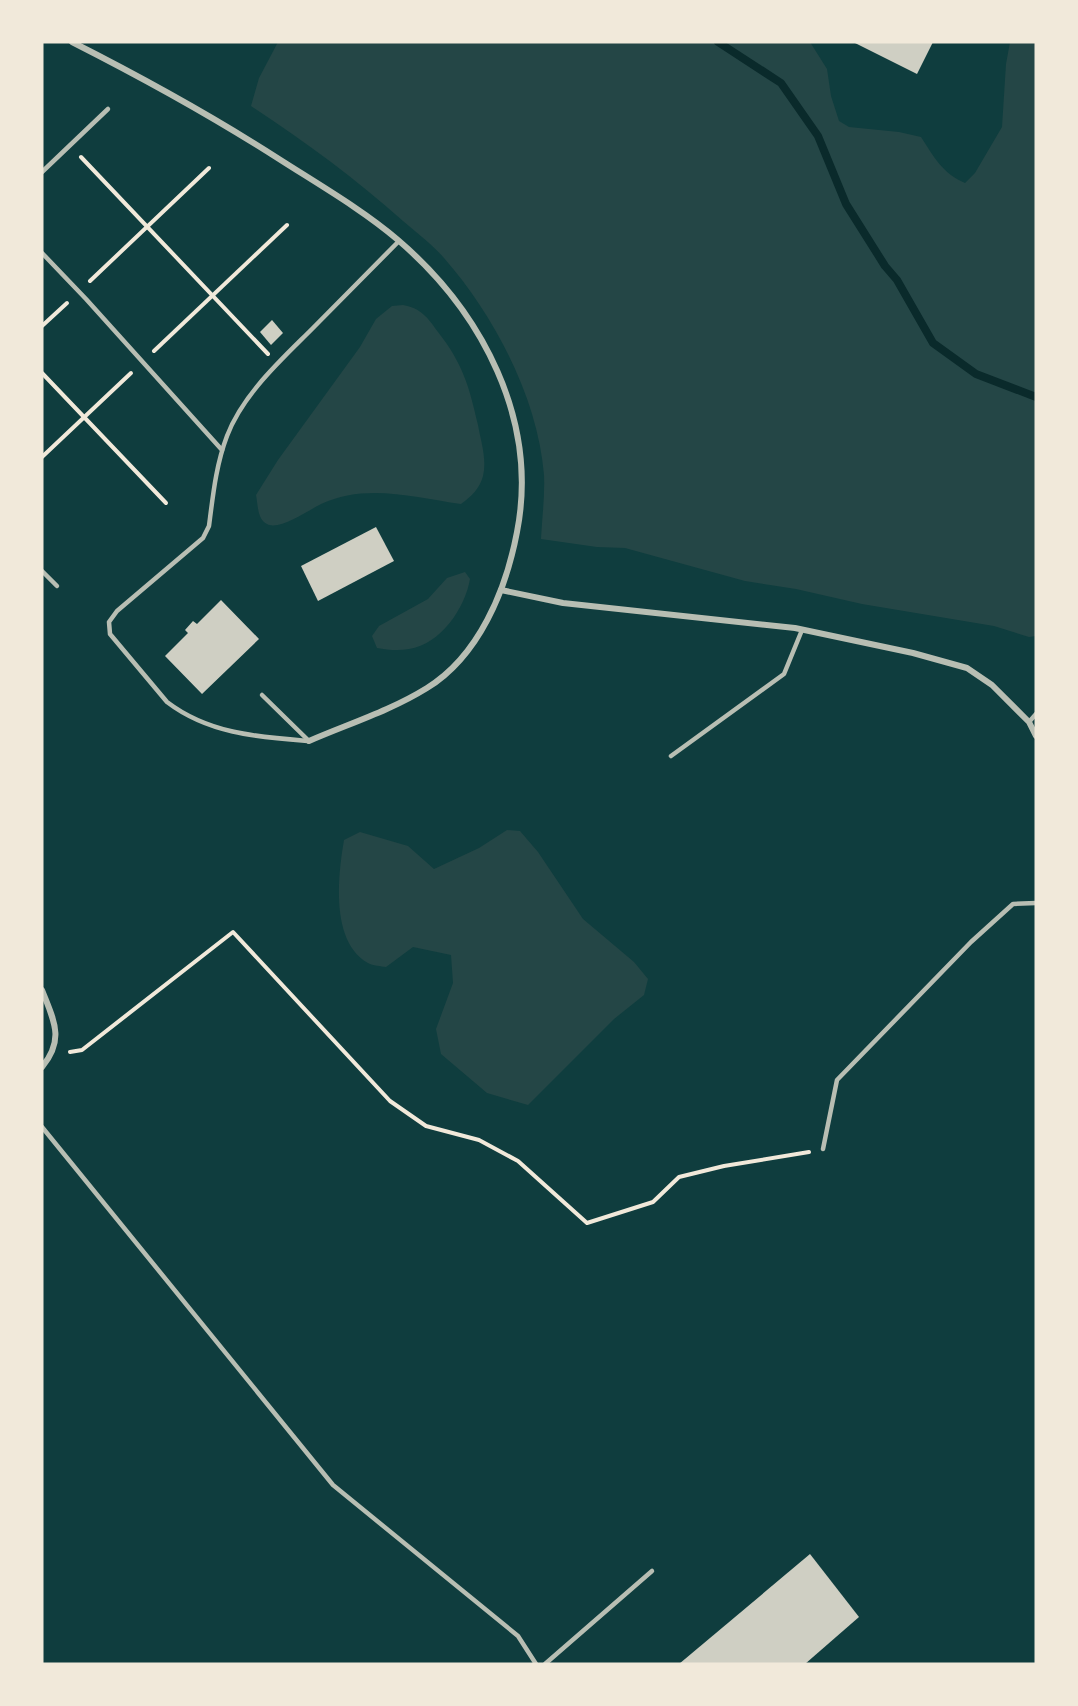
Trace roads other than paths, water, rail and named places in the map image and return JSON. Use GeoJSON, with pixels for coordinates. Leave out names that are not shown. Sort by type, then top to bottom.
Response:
{"type":"FeatureCollection","features":[{"type":"Feature","properties":{"kind":"street"},"geometry":{"type":"LineString","coordinates":[[72,42],[129,71],[237,132],[399,241],[450,292],[474,326],[510,403],[520,445],[523,487],[515,543],[501,590],[489,617],[469,648],[447,672],[427,688],[395,705],[309,741]]}},
{"type":"Feature","properties":{"kind":"street"},"geometry":{"type":"LineString","coordinates":[[501,590],[562,603],[802,630],[913,653],[967,668],[992,685],[1029,722],[1036,736]]}},
{"type":"Feature","properties":{"kind":"street"},"geometry":{"type":"LineString","coordinates":[[42,990],[57,1033],[51,1056],[42,1067]]}},
{"type":"Feature","properties":{"kind":"lane"},"geometry":{"type":"LineString","coordinates":[[42,172],[108,109]]}},
{"type":"Feature","properties":{"kind":"lane"},"geometry":{"type":"LineString","coordinates":[[309,741],[233,733],[218,729],[178,711],[167,702],[110,634],[110,622],[117,611],[203,538],[209,526],[218,465],[227,435],[237,415],[256,389],[399,241]]}},
{"type":"Feature","properties":{"kind":"lane"},"geometry":{"type":"LineString","coordinates":[[42,253],[222,450]]}},
{"type":"Feature","properties":{"kind":"lane"},"geometry":{"type":"LineString","coordinates":[[42,571],[57,586]]}},
{"type":"Feature","properties":{"kind":"lane"},"geometry":{"type":"LineString","coordinates":[[671,756],[784,674],[802,630]]}},
{"type":"Feature","properties":{"kind":"lane"},"geometry":{"type":"LineString","coordinates":[[262,695],[309,741]]}},
{"type":"Feature","properties":{"kind":"lane"},"geometry":{"type":"LineString","coordinates":[[1029,722],[1036,714]]}},
{"type":"Feature","properties":{"kind":"lane"},"geometry":{"type":"LineString","coordinates":[[823,1149],[837,1080],[970,942],[1013,904],[1036,903]]}},
{"type":"Feature","properties":{"kind":"lane"},"geometry":{"type":"LineString","coordinates":[[42,1126],[333,1485],[518,1636],[536,1664]]}},
{"type":"Feature","properties":{"kind":"lane"},"geometry":{"type":"LineString","coordinates":[[544,1664],[651,1570]]}},
{"type":"Feature","properties":{"kind":"waterway"},"geometry":{"type":"LineString","coordinates":[[718,42],[781,83],[818,136],[846,204],[885,266],[897,280],[933,343],[976,374],[1036,397]]}}]}
